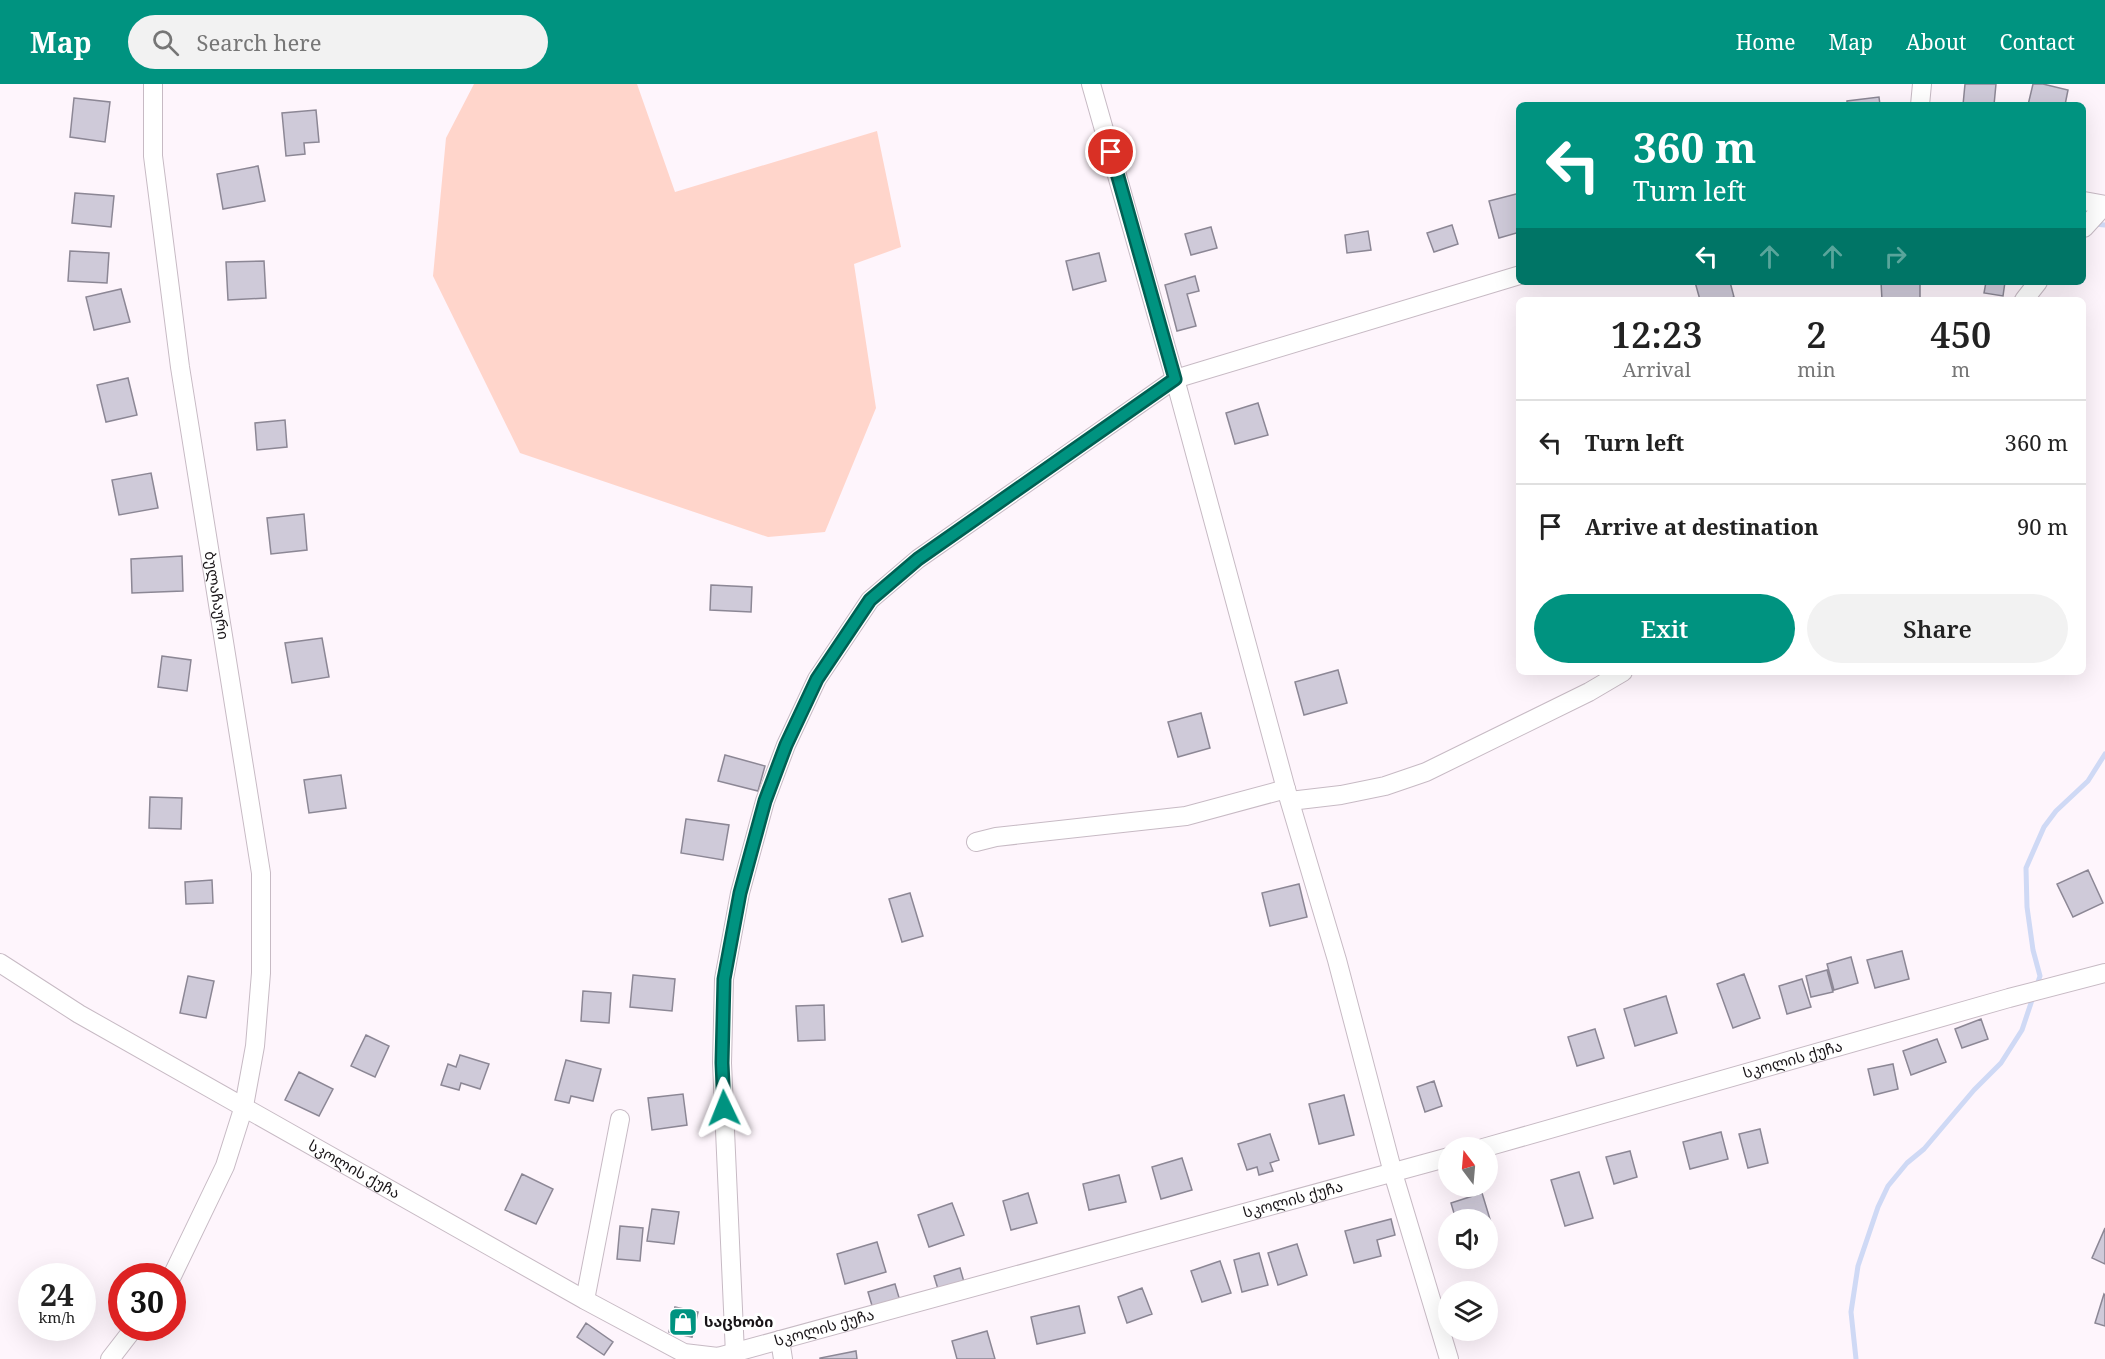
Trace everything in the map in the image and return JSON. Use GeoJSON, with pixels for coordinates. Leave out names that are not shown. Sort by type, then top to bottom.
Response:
{"type":"FeatureCollection","features":[{"type":"Feature","properties":{"kind":"street","name":"ბულაჩაური"},"geometry":{"type":"LineString","coordinates":[[153,84],[153,156],[180,367],[261,873],[261,973],[255,1046],[244,1106],[225,1166],[178,1263]]}},
{"type":"Feature","properties":{"kind":"street"},"geometry":{"type":"LineString","coordinates":[[1091,84],[1175,379],[1288,795],[1337,960],[1393,1173],[1449,1359]]}},
{"type":"Feature","properties":{"kind":"street"},"geometry":{"type":"LineString","coordinates":[[1920,102],[1922,84]]}},
{"type":"Feature","properties":{"kind":"street"},"geometry":{"type":"LineString","coordinates":[[2086,201],[2105,205]]}},
{"type":"Feature","properties":{"kind":"street"},"geometry":{"type":"LineString","coordinates":[[2086,226],[2105,205]]}},
{"type":"Feature","properties":{"kind":"street"},"geometry":{"type":"LineString","coordinates":[[735,1353],[722,1063],[724,979],[740,893],[765,801],[786,745],[817,679],[870,600],[918,559],[1175,379],[1516,276]]}},
{"type":"Feature","properties":{"kind":"street"},"geometry":{"type":"LineString","coordinates":[[2026,297],[2036,285]]}},
{"type":"Feature","properties":{"kind":"street"},"geometry":{"type":"LineString","coordinates":[[976,842],[996,837],[1186,816],[1288,795],[1341,795],[1385,786],[1426,772],[1589,692],[1618,675]]}},
{"type":"Feature","properties":{"kind":"street","name":"სკოლის ქუჩა"},"geometry":{"type":"LineString","coordinates":[[0,963],[79,1014],[683,1356],[718,1357],[735,1353],[1438,1160]]}},
{"type":"Feature","properties":{"kind":"street","name":"სკოლის ქუჩა"},"geometry":{"type":"LineString","coordinates":[[1498,1143],[2008,998],[2105,973]]}},
{"type":"Feature","properties":{"kind":"street"},"geometry":{"type":"LineString","coordinates":[[585,1300],[620,1119]]}},
{"type":"Feature","properties":{"kind":"street"},"geometry":{"type":"LineString","coordinates":[[780,1340],[783,1359]]}},
{"type":"Feature","properties":{"kind":"street"},"geometry":{"type":"LineString","coordinates":[[110,1359],[124,1341]]}},
{"type":"Feature","properties":{"kind":"shaded area"},"geometry":{"type":"Polygon","coordinates":[[[474,84],[637,84],[675,192],[877,131],[901,247],[854,264],[876,408],[825,532],[768,537],[520,453],[433,276],[446,138],[474,84]]]}},
{"type":"Feature","properties":{"kind":"building"},"geometry":{"type":"Polygon","coordinates":[[[1965,84],[1996,84],[1994,102],[1963,102],[1965,84]]]}},
{"type":"Feature","properties":{"kind":"building"},"geometry":{"type":"Polygon","coordinates":[[[2033,84],[2068,90],[2066,102],[2029,102],[2033,84]]]}},
{"type":"Feature","properties":{"kind":"building"},"geometry":{"type":"Polygon","coordinates":[[[1879,97],[1880,102],[1847,102],[1879,97]]]}},
{"type":"Feature","properties":{"kind":"building"},"geometry":{"type":"Polygon","coordinates":[[[74,98],[110,102],[105,142],[70,137],[74,98]]]}},
{"type":"Feature","properties":{"kind":"building"},"geometry":{"type":"Polygon","coordinates":[[[316,110],[319,142],[304,143],[305,154],[286,156],[282,113],[316,110]]]}},
{"type":"Feature","properties":{"kind":"building"},"geometry":{"type":"Polygon","coordinates":[[[258,166],[265,201],[223,209],[217,174],[258,166]]]}},
{"type":"Feature","properties":{"kind":"building"},"geometry":{"type":"Polygon","coordinates":[[[75,193],[114,196],[111,227],[72,223],[75,193]]]}},
{"type":"Feature","properties":{"kind":"building"},"geometry":{"type":"Polygon","coordinates":[[[1516,194],[1516,233],[1499,238],[1489,201],[1516,194]]]}},
{"type":"Feature","properties":{"kind":"building"},"geometry":{"type":"Polygon","coordinates":[[[1452,225],[1458,244],[1434,252],[1427,233],[1452,225]]]}},
{"type":"Feature","properties":{"kind":"building"},"geometry":{"type":"Polygon","coordinates":[[[1211,227],[1217,248],[1191,255],[1185,234],[1211,227]]]}},
{"type":"Feature","properties":{"kind":"building"},"geometry":{"type":"Polygon","coordinates":[[[1368,231],[1371,250],[1347,253],[1345,235],[1368,231]]]}},
{"type":"Feature","properties":{"kind":"building"},"geometry":{"type":"Polygon","coordinates":[[[70,251],[109,253],[107,283],[68,281],[70,251]]]}},
{"type":"Feature","properties":{"kind":"building"},"geometry":{"type":"Polygon","coordinates":[[[1099,253],[1106,281],[1073,290],[1066,261],[1099,253]]]}},
{"type":"Feature","properties":{"kind":"building"},"geometry":{"type":"Polygon","coordinates":[[[264,261],[266,298],[228,300],[226,262],[264,261]]]}},
{"type":"Feature","properties":{"kind":"building"},"geometry":{"type":"Polygon","coordinates":[[[1195,276],[1199,291],[1187,294],[1196,326],[1177,331],[1165,285],[1195,276]]]}},
{"type":"Feature","properties":{"kind":"building"},"geometry":{"type":"Polygon","coordinates":[[[1696,285],[1731,285],[1734,297],[1699,297],[1696,285]]]}},
{"type":"Feature","properties":{"kind":"building"},"geometry":{"type":"Polygon","coordinates":[[[1881,285],[1920,285],[1920,297],[1882,297],[1881,285]]]}},
{"type":"Feature","properties":{"kind":"building"},"geometry":{"type":"Polygon","coordinates":[[[1985,285],[2005,285],[2003,296],[1984,293],[1985,285]]]}},
{"type":"Feature","properties":{"kind":"building"},"geometry":{"type":"Polygon","coordinates":[[[121,289],[130,322],[94,330],[86,297],[121,289]]]}},
{"type":"Feature","properties":{"kind":"building"},"geometry":{"type":"Polygon","coordinates":[[[128,378],[137,415],[106,422],[97,385],[128,378]]]}},
{"type":"Feature","properties":{"kind":"building"},"geometry":{"type":"Polygon","coordinates":[[[1258,403],[1268,435],[1235,444],[1226,413],[1258,403]]]}},
{"type":"Feature","properties":{"kind":"building"},"geometry":{"type":"Polygon","coordinates":[[[285,420],[287,447],[257,450],[255,423],[285,420]]]}},
{"type":"Feature","properties":{"kind":"building"},"geometry":{"type":"Polygon","coordinates":[[[151,473],[158,508],[119,515],[112,480],[151,473]]]}},
{"type":"Feature","properties":{"kind":"building"},"geometry":{"type":"Polygon","coordinates":[[[304,514],[307,550],[271,554],[267,518],[304,514]]]}},
{"type":"Feature","properties":{"kind":"building"},"geometry":{"type":"Polygon","coordinates":[[[182,556],[183,591],[132,593],[131,559],[182,556]]]}},
{"type":"Feature","properties":{"kind":"building"},"geometry":{"type":"Polygon","coordinates":[[[711,585],[752,587],[751,612],[710,610],[711,585]]]}},
{"type":"Feature","properties":{"kind":"building"},"geometry":{"type":"Polygon","coordinates":[[[322,638],[329,677],[292,683],[285,643],[322,638]]]}},
{"type":"Feature","properties":{"kind":"building"},"geometry":{"type":"Polygon","coordinates":[[[162,656],[191,660],[187,691],[158,687],[162,656]]]}},
{"type":"Feature","properties":{"kind":"building"},"geometry":{"type":"Polygon","coordinates":[[[1338,670],[1347,703],[1304,715],[1295,682],[1338,670]]]}},
{"type":"Feature","properties":{"kind":"building"},"geometry":{"type":"Polygon","coordinates":[[[1201,713],[1210,748],[1178,757],[1168,722],[1201,713]]]}},
{"type":"Feature","properties":{"kind":"building"},"geometry":{"type":"Polygon","coordinates":[[[725,755],[765,766],[758,791],[718,781],[725,755]]]}},
{"type":"Feature","properties":{"kind":"building"},"geometry":{"type":"Polygon","coordinates":[[[341,775],[346,808],[309,813],[304,780],[341,775]]]}},
{"type":"Feature","properties":{"kind":"building"},"geometry":{"type":"Polygon","coordinates":[[[150,797],[182,798],[181,829],[149,828],[150,797]]]}},
{"type":"Feature","properties":{"kind":"building"},"geometry":{"type":"Polygon","coordinates":[[[686,819],[729,825],[723,860],[681,853],[686,819]]]}},
{"type":"Feature","properties":{"kind":"building"},"geometry":{"type":"Polygon","coordinates":[[[2088,870],[2103,903],[2073,917],[2057,884],[2088,870]]]}},
{"type":"Feature","properties":{"kind":"building"},"geometry":{"type":"Polygon","coordinates":[[[212,880],[213,903],[186,904],[185,882],[212,880]]]}},
{"type":"Feature","properties":{"kind":"building"},"geometry":{"type":"Polygon","coordinates":[[[1299,884],[1307,917],[1270,926],[1262,893],[1299,884]]]}},
{"type":"Feature","properties":{"kind":"building"},"geometry":{"type":"Polygon","coordinates":[[[910,893],[923,936],[902,942],[889,899],[910,893]]]}},
{"type":"Feature","properties":{"kind":"building"},"geometry":{"type":"Polygon","coordinates":[[[1902,951],[1909,979],[1875,988],[1867,960],[1902,951]]]}},
{"type":"Feature","properties":{"kind":"building"},"geometry":{"type":"Polygon","coordinates":[[[1851,957],[1858,983],[1834,990],[1827,964],[1851,957]]]}},
{"type":"Feature","properties":{"kind":"building"},"geometry":{"type":"Polygon","coordinates":[[[1827,970],[1833,992],[1811,997],[1806,976],[1827,970]]]}},
{"type":"Feature","properties":{"kind":"building"},"geometry":{"type":"Polygon","coordinates":[[[1744,974],[1760,1018],[1733,1028],[1717,984],[1744,974]]]}},
{"type":"Feature","properties":{"kind":"building"},"geometry":{"type":"Polygon","coordinates":[[[633,975],[675,979],[672,1011],[630,1007],[633,975]]]}},
{"type":"Feature","properties":{"kind":"building"},"geometry":{"type":"Polygon","coordinates":[[[188,976],[214,981],[206,1018],[180,1013],[188,976]]]}},
{"type":"Feature","properties":{"kind":"building"},"geometry":{"type":"Polygon","coordinates":[[[1802,979],[1811,1007],[1787,1014],[1779,986],[1802,979]]]}},
{"type":"Feature","properties":{"kind":"building"},"geometry":{"type":"Polygon","coordinates":[[[583,991],[611,993],[609,1023],[581,1021],[583,991]]]}},
{"type":"Feature","properties":{"kind":"building"},"geometry":{"type":"Polygon","coordinates":[[[1666,996],[1677,1033],[1635,1046],[1624,1009],[1666,996]]]}},
{"type":"Feature","properties":{"kind":"building"},"geometry":{"type":"Polygon","coordinates":[[[824,1005],[825,1040],[798,1041],[796,1006],[824,1005]]]}},
{"type":"Feature","properties":{"kind":"building"},"geometry":{"type":"Polygon","coordinates":[[[1981,1019],[1988,1039],[1962,1048],[1955,1029],[1981,1019]]]}},
{"type":"Feature","properties":{"kind":"building"},"geometry":{"type":"Polygon","coordinates":[[[1595,1029],[1604,1058],[1577,1066],[1568,1037],[1595,1029]]]}},
{"type":"Feature","properties":{"kind":"building"},"geometry":{"type":"Polygon","coordinates":[[[366,1035],[389,1046],[375,1077],[351,1066],[366,1035]]]}},
{"type":"Feature","properties":{"kind":"building"},"geometry":{"type":"Polygon","coordinates":[[[1937,1039],[1946,1062],[1911,1075],[1903,1051],[1937,1039]]]}},
{"type":"Feature","properties":{"kind":"building"},"geometry":{"type":"Polygon","coordinates":[[[460,1055],[489,1064],[480,1089],[461,1083],[459,1090],[441,1085],[448,1064],[456,1067],[460,1055]]]}},
{"type":"Feature","properties":{"kind":"building"},"geometry":{"type":"Polygon","coordinates":[[[566,1060],[601,1069],[593,1101],[571,1096],[569,1103],[555,1100],[566,1060]]]}},
{"type":"Feature","properties":{"kind":"building"},"geometry":{"type":"Polygon","coordinates":[[[1893,1064],[1898,1089],[1874,1095],[1868,1069],[1893,1064]]]}},
{"type":"Feature","properties":{"kind":"building"},"geometry":{"type":"Polygon","coordinates":[[[299,1072],[333,1089],[319,1116],[285,1100],[299,1072]]]}},
{"type":"Feature","properties":{"kind":"building"},"geometry":{"type":"Polygon","coordinates":[[[1434,1081],[1442,1106],[1425,1112],[1417,1087],[1434,1081]]]}},
{"type":"Feature","properties":{"kind":"building"},"geometry":{"type":"Polygon","coordinates":[[[683,1094],[687,1125],[652,1130],[648,1098],[683,1094]]]}},
{"type":"Feature","properties":{"kind":"building"},"geometry":{"type":"Polygon","coordinates":[[[1344,1095],[1354,1135],[1319,1144],[1309,1104],[1344,1095]]]}},
{"type":"Feature","properties":{"kind":"building"},"geometry":{"type":"Polygon","coordinates":[[[1760,1129],[1768,1163],[1748,1168],[1739,1134],[1760,1129]]]}},
{"type":"Feature","properties":{"kind":"building"},"geometry":{"type":"Polygon","coordinates":[[[1721,1132],[1728,1159],[1690,1169],[1683,1142],[1721,1132]]]}},
{"type":"Feature","properties":{"kind":"building"},"geometry":{"type":"Polygon","coordinates":[[[1270,1134],[1279,1160],[1270,1163],[1273,1171],[1259,1175],[1257,1167],[1247,1170],[1238,1144],[1270,1134]]]}},
{"type":"Feature","properties":{"kind":"building"},"geometry":{"type":"Polygon","coordinates":[[[1630,1151],[1637,1177],[1614,1184],[1606,1157],[1630,1151]]]}},
{"type":"Feature","properties":{"kind":"building"},"geometry":{"type":"Polygon","coordinates":[[[1182,1158],[1192,1190],[1161,1199],[1152,1167],[1182,1158]]]}},
{"type":"Feature","properties":{"kind":"building"},"geometry":{"type":"Polygon","coordinates":[[[1579,1172],[1593,1218],[1565,1226],[1551,1180],[1579,1172]]]}},
{"type":"Feature","properties":{"kind":"building"},"geometry":{"type":"Polygon","coordinates":[[[522,1174],[553,1189],[536,1224],[505,1210],[522,1174]]]}},
{"type":"Feature","properties":{"kind":"building"},"geometry":{"type":"Polygon","coordinates":[[[1119,1175],[1126,1202],[1089,1210],[1083,1184],[1119,1175]]]}},
{"type":"Feature","properties":{"kind":"building"},"geometry":{"type":"Polygon","coordinates":[[[1028,1193],[1037,1223],[1011,1230],[1003,1201],[1028,1193]]]}},
{"type":"Feature","properties":{"kind":"building"},"geometry":{"type":"Polygon","coordinates":[[[1470,1197],[1483,1197],[1487,1209],[1453,1209],[1451,1203],[1470,1197]]]}},
{"type":"Feature","properties":{"kind":"building"},"geometry":{"type":"Polygon","coordinates":[[[952,1203],[964,1235],[929,1247],[918,1215],[952,1203]]]}},
{"type":"Feature","properties":{"kind":"building"},"geometry":{"type":"Polygon","coordinates":[[[652,1209],[679,1212],[674,1244],[647,1241],[652,1209]]]}},
{"type":"Feature","properties":{"kind":"building"},"geometry":{"type":"Polygon","coordinates":[[[1391,1219],[1395,1235],[1377,1240],[1381,1256],[1354,1263],[1345,1231],[1391,1219]]]}},
{"type":"Feature","properties":{"kind":"building"},"geometry":{"type":"Polygon","coordinates":[[[620,1226],[643,1228],[640,1261],[617,1259],[620,1226]]]}},
{"type":"Feature","properties":{"kind":"building"},"geometry":{"type":"Polygon","coordinates":[[[2105,1228],[2105,1264],[2092,1258],[2105,1228]]]}},
{"type":"Feature","properties":{"kind":"building"},"geometry":{"type":"Polygon","coordinates":[[[877,1242],[886,1272],[845,1284],[837,1254],[877,1242]]]}},
{"type":"Feature","properties":{"kind":"building"},"geometry":{"type":"Polygon","coordinates":[[[1297,1244],[1307,1275],[1278,1285],[1268,1253],[1297,1244]]]}},
{"type":"Feature","properties":{"kind":"building"},"geometry":{"type":"Polygon","coordinates":[[[1259,1253],[1268,1285],[1242,1292],[1234,1260],[1259,1253]]]}},
{"type":"Feature","properties":{"kind":"building"},"geometry":{"type":"Polygon","coordinates":[[[1220,1261],[1231,1293],[1202,1302],[1191,1271],[1220,1261]]]}},
{"type":"Feature","properties":{"kind":"building"},"geometry":{"type":"Polygon","coordinates":[[[960,1268],[964,1282],[938,1289],[934,1276],[960,1268]]]}},
{"type":"Feature","properties":{"kind":"building"},"geometry":{"type":"Polygon","coordinates":[[[895,1284],[900,1301],[873,1309],[868,1292],[895,1284]]]}},
{"type":"Feature","properties":{"kind":"building"},"geometry":{"type":"Polygon","coordinates":[[[1142,1288],[1152,1314],[1127,1323],[1118,1297],[1142,1288]]]}},
{"type":"Feature","properties":{"kind":"building"},"geometry":{"type":"Polygon","coordinates":[[[2105,1295],[2105,1326],[2095,1323],[2105,1295]]]}},
{"type":"Feature","properties":{"kind":"building"},"geometry":{"type":"Polygon","coordinates":[[[1079,1306],[1085,1333],[1037,1344],[1031,1317],[1079,1306]]]}},
{"type":"Feature","properties":{"kind":"building","name":"საცხობი"},"geometry":{"type":"Polygon","coordinates":[[[675,1307],[698,1312],[692,1337],[669,1332],[675,1307]]]}},
{"type":"Feature","properties":{"kind":"building"},"geometry":{"type":"Polygon","coordinates":[[[586,1323],[613,1342],[604,1355],[577,1337],[586,1323]]]}},
{"type":"Feature","properties":{"kind":"building"},"geometry":{"type":"Polygon","coordinates":[[[987,1331],[995,1359],[957,1359],[952,1341],[987,1331]]]}},
{"type":"Feature","properties":{"kind":"building"},"geometry":{"type":"Polygon","coordinates":[[[856,1351],[857,1359],[820,1359],[820,1358],[856,1351]]]}},
{"type":"Feature","properties":{"kind":"waterway"},"geometry":{"type":"LineString","coordinates":[[2094,224],[2105,225]]}},
{"type":"Feature","properties":{"kind":"waterway"},"geometry":{"type":"LineString","coordinates":[[2036,988],[2040,976],[2033,950],[2027,907],[2026,868],[2044,827],[2056,811],[2088,781],[2105,754]]}},
{"type":"Feature","properties":{"kind":"waterway"},"geometry":{"type":"LineString","coordinates":[[1856,1359],[1851,1312],[1858,1266],[1878,1207],[1888,1186],[2001,1063],[2022,1030],[2033,997]]}},
{"type":"Feature","properties":{"kind":"place","name":"საცხობი"},"geometry":{"type":"Point","coordinates":[683,1322]}},
{"type":"Feature","properties":{"kind":"route"},"geometry":{"type":"LineString","coordinates":[[724,1108],[722,1063],[724,979],[740,893],[765,801],[786,745],[817,679],[870,600],[918,559],[1175,379],[1111,152]]}}]}
